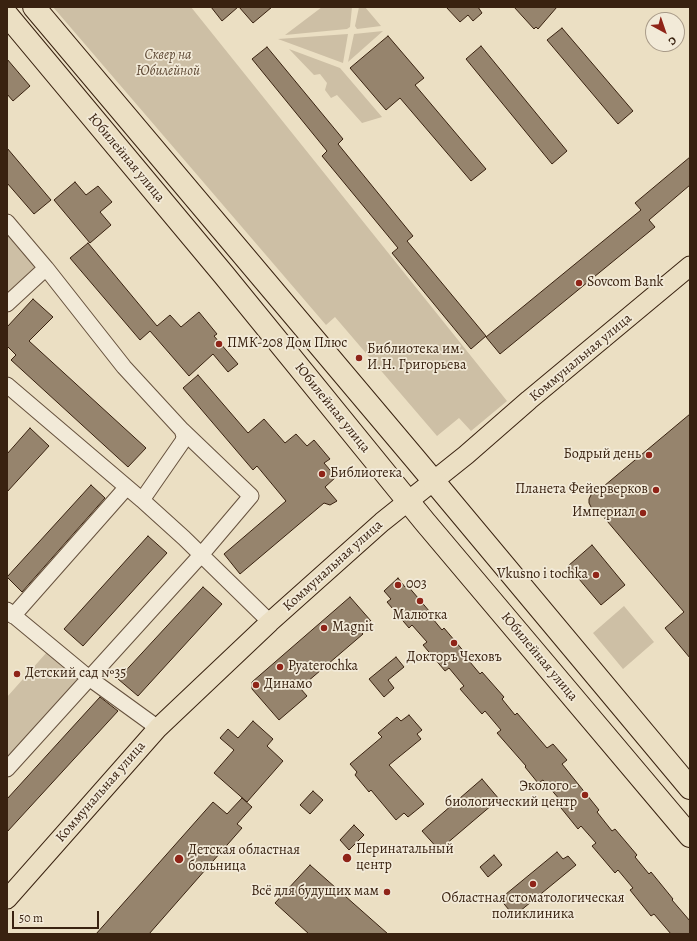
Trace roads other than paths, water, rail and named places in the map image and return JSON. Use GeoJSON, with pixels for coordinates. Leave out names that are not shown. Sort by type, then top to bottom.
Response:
{"type":"FeatureCollection","features":[{"type":"Feature","properties":{"kind":"highway","name":"Юбилейная улица"},"geometry":{"type":"LineString","coordinates":[[34,7],[433,480],[690,788]]}},
{"type":"Feature","properties":{"kind":"highway","name":"Юбилейная улица"},"geometry":{"type":"LineString","coordinates":[[7,15],[408,500],[690,836]]}},
{"type":"Feature","properties":{"kind":"main road","name":"Коммунальная улица"},"geometry":{"type":"LineString","coordinates":[[7,899],[158,728],[270,622],[408,500],[466,455],[529,400],[690,266]]}},
{"type":"Feature","properties":{"kind":"street"},"geometry":{"type":"LineString","coordinates":[[7,222],[46,268],[124,367],[182,430],[252,496],[201,555],[7,769]]}},
{"type":"Feature","properties":{"kind":"street"},"geometry":{"type":"LineString","coordinates":[[7,304],[46,268]]}},
{"type":"Feature","properties":{"kind":"street"},"geometry":{"type":"LineString","coordinates":[[7,385],[126,488],[142,500],[270,622]]}},
{"type":"Feature","properties":{"kind":"street"},"geometry":{"type":"LineString","coordinates":[[142,500],[183,441],[184,436],[182,430]]}},
{"type":"Feature","properties":{"kind":"street"},"geometry":{"type":"LineString","coordinates":[[126,488],[10,613],[90,678],[158,728]]}},
{"type":"Feature","properties":{"kind":"place","name":"Sovcom Bank"},"geometry":{"type":"Point","coordinates":[579,283]}},
{"type":"Feature","properties":{"kind":"place","name":"ПМК-208 Дом Плюс"},"geometry":{"type":"Point","coordinates":[219,344]}},
{"type":"Feature","properties":{"kind":"place","name":"Библиотека им. И.Н. Григорьева"},"geometry":{"type":"Point","coordinates":[359,358]}},
{"type":"Feature","properties":{"kind":"place","name":"Бодрый день"},"geometry":{"type":"Point","coordinates":[649,455]}},
{"type":"Feature","properties":{"kind":"place","name":"Библиотека"},"geometry":{"type":"Point","coordinates":[322,474]}},
{"type":"Feature","properties":{"kind":"place","name":"Планета Фейерверков"},"geometry":{"type":"Point","coordinates":[656,490]}},
{"type":"Feature","properties":{"kind":"place","name":"Империал"},"geometry":{"type":"Point","coordinates":[643,513]}},
{"type":"Feature","properties":{"kind":"place","name":"Vkusno i tochka"},"geometry":{"type":"Point","coordinates":[596,575]}},
{"type":"Feature","properties":{"kind":"place","name":"003"},"geometry":{"type":"Point","coordinates":[398,585]}},
{"type":"Feature","properties":{"kind":"place","name":"Малютка"},"geometry":{"type":"Point","coordinates":[420,601]}},
{"type":"Feature","properties":{"kind":"place","name":"Magnit"},"geometry":{"type":"Point","coordinates":[324,628]}},
{"type":"Feature","properties":{"kind":"place","name":"Докторъ Чеховъ"},"geometry":{"type":"Point","coordinates":[454,643]}},
{"type":"Feature","properties":{"kind":"place","name":"Pyaterochka"},"geometry":{"type":"Point","coordinates":[280,667]}},
{"type":"Feature","properties":{"kind":"place","name":"Детский сад №35"},"geometry":{"type":"Point","coordinates":[17,674]}},
{"type":"Feature","properties":{"kind":"place","name":"Динамо"},"geometry":{"type":"Point","coordinates":[256,685]}},
{"type":"Feature","properties":{"kind":"place","name":"Эколого - биологический центр"},"geometry":{"type":"Point","coordinates":[585,795]}},
{"type":"Feature","properties":{"kind":"place","name":"Перинатальный центр"},"geometry":{"type":"Point","coordinates":[347,858]}},
{"type":"Feature","properties":{"kind":"place","name":"Детская областная больница"},"geometry":{"type":"Point","coordinates":[179,859]}},
{"type":"Feature","properties":{"kind":"place","name":"Областная стоматологическая поликлиника"},"geometry":{"type":"Point","coordinates":[533,884]}},
{"type":"Feature","properties":{"kind":"place","name":"Всё для будущих мам"},"geometry":{"type":"Point","coordinates":[387,892]}},
{"type":"Feature","properties":{"kind":"park label","name":"Сквер на Юбилейной"},"geometry":{"type":"Point","coordinates":[168,64]}}]}
